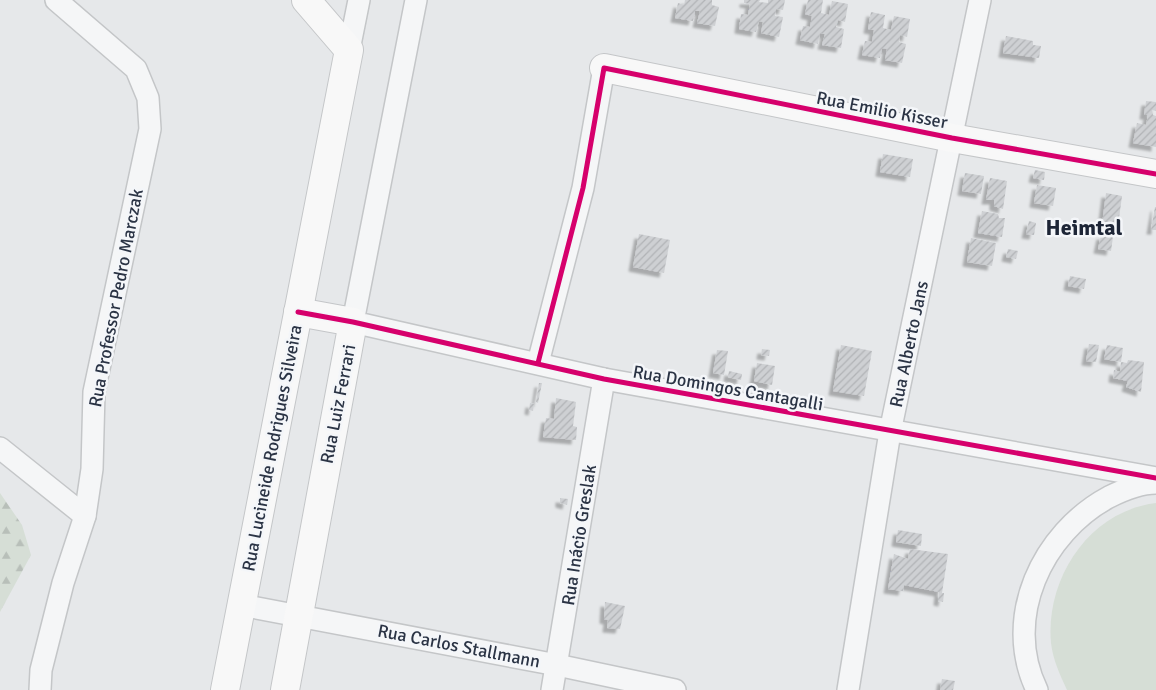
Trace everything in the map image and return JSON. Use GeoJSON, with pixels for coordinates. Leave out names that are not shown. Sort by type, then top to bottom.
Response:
{"type":"FeatureCollection","features":[{"type":"Feature","properties":{"kind":"street","name":"Rua Professor Pedro Marczak"},"geometry":{"type":"LineString","coordinates":[[40,690],[41,670],[63,583],[85,516],[92,469],[94,392],[150,129],[148,98],[136,69],[56,0]]}},
{"type":"Feature","properties":{"kind":"street"},"geometry":{"type":"LineString","coordinates":[[306,0],[349,50]]}},
{"type":"Feature","properties":{"kind":"street","name":"Rua Lucineide Rodrigues Silveira"},"geometry":{"type":"LineString","coordinates":[[225,690],[359,0]]}},
{"type":"Feature","properties":{"kind":"street","name":"Rua Luiz Ferrari"},"geometry":{"type":"LineString","coordinates":[[285,690],[353,322],[416,0]]}},
{"type":"Feature","properties":{"kind":"street","name":"Rua Alberto Jans"},"geometry":{"type":"LineString","coordinates":[[848,690],[890,432],[980,0]]}},
{"type":"Feature","properties":{"kind":"street"},"geometry":{"type":"LineString","coordinates":[[538,363],[583,188],[604,68]]}},
{"type":"Feature","properties":{"kind":"street","name":"Rua Emilio Kisser"},"geometry":{"type":"LineString","coordinates":[[604,68],[952,138],[1156,174]]}},
{"type":"Feature","properties":{"kind":"street","name":"Rua Domingos Cantagalli"},"geometry":{"type":"LineString","coordinates":[[298,312],[353,322],[604,379],[890,432],[1156,478]]}},
{"type":"Feature","properties":{"kind":"street","name":"Rua Inácio Greslak"},"geometry":{"type":"LineString","coordinates":[[552,690],[558,665],[604,379]]}},
{"type":"Feature","properties":{"kind":"street"},"geometry":{"type":"LineString","coordinates":[[0,448],[85,516]]}},
{"type":"Feature","properties":{"kind":"street"},"geometry":{"type":"LineString","coordinates":[[1037,690],[1026,652],[1025,617],[1031,588],[1042,560],[1064,530],[1089,508],[1123,490],[1156,482]]}},
{"type":"Feature","properties":{"kind":"street","name":"Rua Carlos Stallmann"},"geometry":{"type":"LineString","coordinates":[[241,605],[558,665],[675,690]]}},
{"type":"Feature","properties":{"kind":"green space"},"geometry":{"type":"Polygon","coordinates":[[[0,493],[22,525],[31,555],[0,612],[0,493]]]}},
{"type":"Feature","properties":{"kind":"green space"},"geometry":{"type":"Polygon","coordinates":[[[1156,503],[1156,690],[1067,690],[1059,673],[1051,643],[1051,619],[1055,595],[1064,573],[1076,552],[1092,534],[1110,519],[1132,509],[1156,503]]]}},
{"type":"Feature","properties":{"kind":"building"},"geometry":{"type":"Polygon","coordinates":[[[685,0],[712,0],[712,5],[719,7],[715,26],[697,23],[700,11],[695,11],[693,21],[675,18],[678,3],[684,5],[685,0]]]}},
{"type":"Feature","properties":{"kind":"building"},"geometry":{"type":"Polygon","coordinates":[[[744,0],[760,0],[759,2],[768,3],[768,0],[785,0],[783,10],[776,9],[775,16],[783,17],[779,37],[761,33],[763,22],[759,21],[756,32],[739,29],[741,14],[748,15],[750,4],[744,3],[744,0]]]}},
{"type":"Feature","properties":{"kind":"building"},"geometry":{"type":"Polygon","coordinates":[[[808,0],[823,0],[821,13],[829,15],[832,1],[848,4],[845,22],[838,20],[836,27],[844,29],[841,48],[822,45],[825,34],[820,33],[818,44],[800,40],[803,26],[810,27],[812,16],[805,14],[808,0]]]}},
{"type":"Feature","properties":{"kind":"building"},"geometry":{"type":"Polygon","coordinates":[[[871,12],[885,15],[883,28],[891,30],[894,16],[910,19],[907,37],[900,35],[899,42],[906,44],[902,63],[885,60],[887,49],[882,48],[880,58],[862,55],[865,41],[872,42],[874,30],[868,29],[871,12]]]}},
{"type":"Feature","properties":{"kind":"building"},"geometry":{"type":"Polygon","coordinates":[[[1006,36],[1033,41],[1033,45],[1041,46],[1039,58],[1003,53],[1006,36]]]}},
{"type":"Feature","properties":{"kind":"building"},"geometry":{"type":"Polygon","coordinates":[[[1146,101],[1156,102],[1156,111],[1152,110],[1153,115],[1156,116],[1156,147],[1133,143],[1137,123],[1146,125],[1148,115],[1144,115],[1146,101]]]}},
{"type":"Feature","properties":{"kind":"building"},"geometry":{"type":"Polygon","coordinates":[[[883,154],[913,159],[910,177],[880,172],[883,154]]]}},
{"type":"Feature","properties":{"kind":"building"},"geometry":{"type":"Polygon","coordinates":[[[1035,170],[1045,172],[1044,180],[1033,178],[1035,170]]]}},
{"type":"Feature","properties":{"kind":"building"},"geometry":{"type":"Polygon","coordinates":[[[965,173],[984,176],[981,194],[962,191],[965,173]]]}},
{"type":"Feature","properties":{"kind":"building"},"geometry":{"type":"Polygon","coordinates":[[[990,178],[1007,181],[1003,209],[994,206],[994,200],[986,200],[990,178]]]}},
{"type":"Feature","properties":{"kind":"building"},"geometry":{"type":"Polygon","coordinates":[[[1037,185],[1056,188],[1053,206],[1034,203],[1037,185]]]}},
{"type":"Feature","properties":{"kind":"building"},"geometry":{"type":"Polygon","coordinates":[[[1106,193],[1122,196],[1118,226],[1113,227],[1113,233],[1107,232],[1108,226],[1102,225],[1106,193]]]}},
{"type":"Feature","properties":{"kind":"building"},"geometry":{"type":"Polygon","coordinates":[[[1155,207],[1156,230],[1151,230],[1155,207]]]}},
{"type":"Feature","properties":{"kind":"building"},"geometry":{"type":"Polygon","coordinates":[[[982,211],[998,214],[999,218],[1005,218],[1002,237],[978,233],[982,211]]]}},
{"type":"Feature","properties":{"kind":"building"},"geometry":{"type":"Polygon","coordinates":[[[1029,221],[1036,223],[1034,235],[1026,234],[1029,221]]]}},
{"type":"Feature","properties":{"kind":"building"},"geometry":{"type":"Polygon","coordinates":[[[639,234],[670,240],[664,273],[633,267],[639,234]]]}},
{"type":"Feature","properties":{"kind":"building"},"geometry":{"type":"Polygon","coordinates":[[[1101,235],[1113,237],[1111,251],[1098,249],[1101,235]]]}},
{"type":"Feature","properties":{"kind":"building"},"geometry":{"type":"Polygon","coordinates":[[[971,238],[996,243],[992,266],[967,262],[971,238]]]}},
{"type":"Feature","properties":{"kind":"building"},"geometry":{"type":"Polygon","coordinates":[[[1008,249],[1018,251],[1016,259],[1006,257],[1008,249]]]}},
{"type":"Feature","properties":{"kind":"building"},"geometry":{"type":"Polygon","coordinates":[[[1070,276],[1086,279],[1084,289],[1068,286],[1070,276]]]}},
{"type":"Feature","properties":{"kind":"building"},"geometry":{"type":"Polygon","coordinates":[[[1089,344],[1099,345],[1096,362],[1086,361],[1089,344]]]}},
{"type":"Feature","properties":{"kind":"building"},"geometry":{"type":"Polygon","coordinates":[[[841,345],[872,351],[864,396],[833,391],[841,345]]]}},
{"type":"Feature","properties":{"kind":"building"},"geometry":{"type":"Polygon","coordinates":[[[1107,345],[1123,348],[1121,362],[1104,359],[1107,345]]]}},
{"type":"Feature","properties":{"kind":"building"},"geometry":{"type":"Polygon","coordinates":[[[762,349],[770,350],[769,356],[761,355],[762,349]]]}},
{"type":"Feature","properties":{"kind":"building"},"geometry":{"type":"Polygon","coordinates":[[[717,350],[728,351],[724,375],[713,373],[717,350]]]}},
{"type":"Feature","properties":{"kind":"building"},"geometry":{"type":"Polygon","coordinates":[[[1128,360],[1144,362],[1141,392],[1126,387],[1128,381],[1113,378],[1114,370],[1120,372],[1121,362],[1127,363],[1128,360]]]}},
{"type":"Feature","properties":{"kind":"building"},"geometry":{"type":"Polygon","coordinates":[[[757,363],[775,366],[772,385],[754,381],[757,363]]]}},
{"type":"Feature","properties":{"kind":"building"},"geometry":{"type":"Polygon","coordinates":[[[729,371],[742,374],[741,380],[728,377],[729,371]]]}},
{"type":"Feature","properties":{"kind":"building"},"geometry":{"type":"Polygon","coordinates":[[[539,383],[542,383],[538,403],[536,402],[539,383]]]}},
{"type":"Feature","properties":{"kind":"building"},"geometry":{"type":"Polygon","coordinates":[[[556,398],[576,402],[573,426],[577,427],[576,440],[543,437],[546,418],[554,419],[556,398]]]}},
{"type":"Feature","properties":{"kind":"building"},"geometry":{"type":"Polygon","coordinates":[[[530,403],[534,404],[533,411],[529,410],[530,403]]]}},
{"type":"Feature","properties":{"kind":"building"},"geometry":{"type":"Polygon","coordinates":[[[560,498],[568,499],[567,505],[560,503],[560,498]]]}},
{"type":"Feature","properties":{"kind":"building"},"geometry":{"type":"Polygon","coordinates":[[[898,530],[922,534],[921,546],[896,542],[898,530]]]}},
{"type":"Feature","properties":{"kind":"building"},"geometry":{"type":"Polygon","coordinates":[[[910,549],[948,554],[942,593],[944,593],[943,602],[938,601],[939,592],[904,585],[903,591],[888,589],[894,554],[908,559],[910,549]]]}},
{"type":"Feature","properties":{"kind":"building"},"geometry":{"type":"Polygon","coordinates":[[[605,602],[625,606],[620,629],[607,628],[608,620],[604,619],[605,602]]]}},
{"type":"Feature","properties":{"kind":"building"},"geometry":{"type":"Polygon","coordinates":[[[942,679],[955,681],[953,690],[940,690],[942,679]]]}},
{"type":"Feature","properties":{"kind":"cycle path"},"geometry":{"type":"LineString","coordinates":[[538,363],[583,188],[604,68],[952,138],[1156,174]]}},
{"type":"Feature","properties":{"kind":"cycle path"},"geometry":{"type":"LineString","coordinates":[[298,312],[353,322],[604,379],[1156,478]]}},
{"type":"Feature","properties":{"kind":"district","name":"Heimtal"},"geometry":{"type":"Point","coordinates":[1084,227]}}]}
